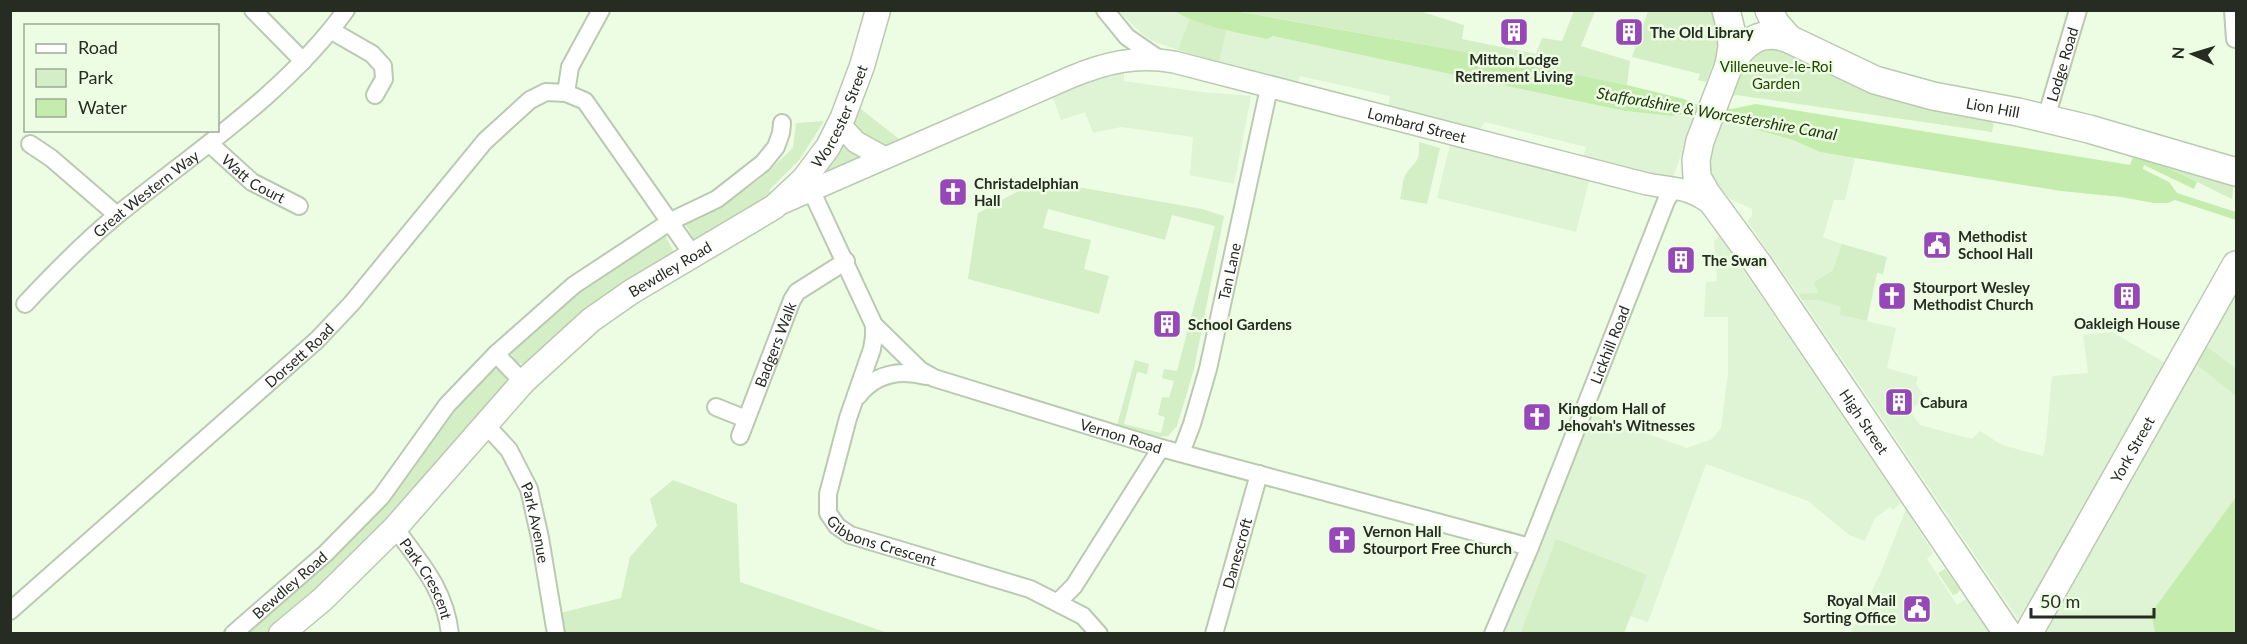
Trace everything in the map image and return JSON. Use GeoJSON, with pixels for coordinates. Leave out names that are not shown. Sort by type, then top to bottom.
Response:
{"type":"FeatureCollection","features":[{"type":"Feature","properties":{"kind":"main road","name":"Worcester Street"},"geometry":{"type":"LineString","coordinates":[[774,207],[810,172],[828,147],[840,124],[859,74],[878,10]]}},
{"type":"Feature","properties":{"kind":"main road"},"geometry":{"type":"LineString","coordinates":[[1726,10],[1732,36],[1729,64]]}},
{"type":"Feature","properties":{"kind":"main road","name":"Lion Hill"},"geometry":{"type":"LineString","coordinates":[[1769,10],[1789,39],[1854,71],[1885,83],[1933,96],[2046,118],[2236,172]]}},
{"type":"Feature","properties":{"kind":"main road"},"geometry":{"type":"LineString","coordinates":[[1729,64],[1741,48],[1760,37],[1769,34],[1789,39]]}},
{"type":"Feature","properties":{"kind":"main road","name":"High Street"},"geometry":{"type":"LineString","coordinates":[[1729,64],[1702,134],[1696,160],[1697,177],[2018,631]]}},
{"type":"Feature","properties":{"kind":"main road","name":"Bewdley Road"},"geometry":{"type":"LineString","coordinates":[[281,633],[323,599],[395,528],[523,382],[591,320],[631,291],[774,207]]}},
{"type":"Feature","properties":{"kind":"main road","name":"York Street"},"geometry":{"type":"LineString","coordinates":[[2018,631],[2236,265]]}},
{"type":"Feature","properties":{"kind":"street"},"geometry":{"type":"LineString","coordinates":[[252,10],[303,61]]}},
{"type":"Feature","properties":{"kind":"street","name":"Great Western Way"},"geometry":{"type":"LineString","coordinates":[[25,304],[81,246],[117,214],[210,144],[303,61],[332,31],[346,10]]}},
{"type":"Feature","properties":{"kind":"street"},"geometry":{"type":"LineString","coordinates":[[601,10],[570,67],[566,93],[585,101],[693,255]]}},
{"type":"Feature","properties":{"kind":"street"},"geometry":{"type":"LineString","coordinates":[[1106,10],[1127,37],[1159,59]]}},
{"type":"Feature","properties":{"kind":"street","name":"Lodge Road"},"geometry":{"type":"LineString","coordinates":[[2046,118],[2078,10]]}},
{"type":"Feature","properties":{"kind":"street"},"geometry":{"type":"LineString","coordinates":[[2234,10],[2235,39]]}},
{"type":"Feature","properties":{"kind":"street"},"geometry":{"type":"LineString","coordinates":[[332,31],[372,54],[383,66],[384,79],[375,95]]}},
{"type":"Feature","properties":{"kind":"street","name":"Lombard Street"},"geometry":{"type":"LineString","coordinates":[[1159,59],[1673,189]]}},
{"type":"Feature","properties":{"kind":"street","name":"Bewdley Road"},"geometry":{"type":"LineString","coordinates":[[774,207],[1097,67],[1125,60],[1159,59]]}},
{"type":"Feature","properties":{"kind":"street","name":"Tan Lane"},"geometry":{"type":"LineString","coordinates":[[1181,453],[1208,369],[1269,88]]}},
{"type":"Feature","properties":{"kind":"street","name":"Dorsett Road"},"geometry":{"type":"LineString","coordinates":[[10,611],[317,340],[352,303],[493,134],[530,100],[546,92],[566,93]]}},
{"type":"Feature","properties":{"kind":"street","name":"Bewdley Road"},"geometry":{"type":"LineString","coordinates":[[233,633],[326,553],[381,497],[447,405],[496,354],[574,285],[671,221],[717,199],[763,164],[776,147],[782,123]]}},
{"type":"Feature","properties":{"kind":"street"},"geometry":{"type":"LineString","coordinates":[[840,124],[856,142],[885,158]]}},
{"type":"Feature","properties":{"kind":"street"},"geometry":{"type":"LineString","coordinates":[[1673,189],[1681,180],[1702,134]]}},
{"type":"Feature","properties":{"kind":"street"},"geometry":{"type":"LineString","coordinates":[[30,144],[51,158],[117,214]]}},
{"type":"Feature","properties":{"kind":"street","name":"Watt Court"},"geometry":{"type":"LineString","coordinates":[[210,144],[252,182],[299,207]]}},
{"type":"Feature","properties":{"kind":"street","name":"High Street"},"geometry":{"type":"LineString","coordinates":[[1673,189],[1693,192],[1719,211]]}},
{"type":"Feature","properties":{"kind":"street","name":"Lickhill Road"},"geometry":{"type":"LineString","coordinates":[[1493,633],[1530,548],[1673,189]]}},
{"type":"Feature","properties":{"kind":"street","name":"Vernon Road"},"geometry":{"type":"LineString","coordinates":[[812,192],[874,325],[920,370],[934,378],[1161,448],[1530,548]]}},
{"type":"Feature","properties":{"kind":"street","name":"Badgers Walk"},"geometry":{"type":"LineString","coordinates":[[740,436],[792,300],[797,292],[846,261]]}},
{"type":"Feature","properties":{"kind":"street","name":"Gibbons Crescent"},"geometry":{"type":"LineString","coordinates":[[874,325],[872,349],[854,401],[828,494],[828,513],[837,526],[850,535],[1030,589],[1083,616],[1099,633]]}},
{"type":"Feature","properties":{"kind":"street"},"geometry":{"type":"LineString","coordinates":[[496,354],[523,382]]}},
{"type":"Feature","properties":{"kind":"street"},"geometry":{"type":"LineString","coordinates":[[854,401],[865,387],[887,375],[913,373],[934,378]]}},
{"type":"Feature","properties":{"kind":"street"},"geometry":{"type":"LineString","coordinates":[[716,407],[746,419]]}},
{"type":"Feature","properties":{"kind":"street","name":"Park Avenue"},"geometry":{"type":"LineString","coordinates":[[486,425],[509,450],[529,489],[556,633]]}},
{"type":"Feature","properties":{"kind":"street"},"geometry":{"type":"LineString","coordinates":[[1058,602],[1074,586],[1161,448]]}},
{"type":"Feature","properties":{"kind":"street","name":"Danescroft"},"geometry":{"type":"LineString","coordinates":[[1214,633],[1259,474]]}},
{"type":"Feature","properties":{"kind":"street","name":"Park Crescent"},"geometry":{"type":"LineString","coordinates":[[395,528],[436,584],[447,612],[450,633]]}},
{"type":"Feature","properties":{"kind":"shaded area"},"geometry":{"type":"Polygon","coordinates":[[[1119,11],[1174,11],[1190,18],[1178,50],[1153,41],[1142,34],[1119,11]]]}},
{"type":"Feature","properties":{"kind":"shaded area"},"geometry":{"type":"Polygon","coordinates":[[[1227,30],[1267,39],[1273,36],[1426,67],[1625,111],[1694,116],[1673,178],[1617,171],[1617,165],[1583,157],[1586,147],[1485,122],[1480,129],[1446,122],[1388,108],[1390,96],[1300,76],[1297,86],[1219,62],[1227,30]]]}},
{"type":"Feature","properties":{"kind":"shaded area"},"geometry":{"type":"Polygon","coordinates":[[[1124,71],[1124,81],[1201,92],[1251,96],[1234,184],[1190,175],[1193,137],[1121,127],[1093,133],[1085,112],[1061,120],[1052,95],[1081,83],[1124,71]]]}},
{"type":"Feature","properties":{"kind":"shaded area"},"geometry":{"type":"Polygon","coordinates":[[[1719,120],[1793,140],[1820,152],[1855,158],[1845,200],[1834,200],[1823,237],[1842,244],[1833,270],[1813,283],[1820,294],[1798,294],[1747,221],[1752,216],[1752,209],[1730,199],[1712,182],[1707,167],[1719,120]]]}},
{"type":"Feature","properties":{"kind":"shaded area"},"geometry":{"type":"Polygon","coordinates":[[[1450,144],[1590,178],[1576,232],[1437,198],[1450,144]]]}},
{"type":"Feature","properties":{"kind":"shaded area"},"geometry":{"type":"Polygon","coordinates":[[[1720,236],[1901,503],[1893,510],[1890,507],[1875,518],[1865,541],[1849,535],[1808,501],[1706,464],[1648,622],[1630,616],[1624,633],[1496,634],[1584,411],[1687,448],[1712,439],[1721,428],[1728,373],[1728,317],[1704,317],[1706,282],[1717,281],[1714,241],[1720,236]]]}},
{"type":"Feature","properties":{"kind":"shaded area"},"geometry":{"type":"Polygon","coordinates":[[[2236,290],[2236,498],[2151,613],[2155,633],[2041,634],[2236,290]]]}},
{"type":"Feature","properties":{"kind":"shaded area"},"geometry":{"type":"Polygon","coordinates":[[[1802,300],[1819,300],[1842,307],[1840,315],[1896,328],[1887,368],[1918,377],[1916,384],[1926,399],[1909,410],[1920,425],[1972,439],[1980,431],[2002,445],[2043,456],[2052,376],[2088,373],[2083,335],[2112,332],[2167,364],[2020,622],[1802,300]]]}},
{"type":"Feature","properties":{"kind":"shaded area"},"geometry":{"type":"Polygon","coordinates":[[[1906,509],[1933,553],[1927,559],[1957,605],[1966,599],[1990,633],[1851,633],[1881,572],[1906,509]]]}},
{"type":"Feature","properties":{"kind":"green space"},"geometry":{"type":"Polygon","coordinates":[[[1236,11],[1419,11],[1464,25],[1462,39],[1536,54],[1542,38],[1562,41],[1574,11],[1595,11],[1581,46],[1630,61],[1627,85],[1460,51],[1236,11]]]}},
{"type":"Feature","properties":{"kind":"green space"},"geometry":{"type":"Polygon","coordinates":[[[1648,11],[1712,11],[1721,43],[1706,82],[1698,80],[1700,74],[1632,57],[1648,11]]]}},
{"type":"Feature","properties":{"kind":"green space"},"geometry":{"type":"Polygon","coordinates":[[[1190,18],[1227,30],[1219,62],[1178,50],[1190,18]]]}},
{"type":"Feature","properties":{"kind":"green space","name":"Villeneuve-le-Roi Garden"},"geometry":{"type":"Polygon","coordinates":[[[1771,47],[1995,117],[1992,132],[1736,95],[1728,98],[1738,73],[1756,51],[1760,53],[1771,47]]]}},
{"type":"Feature","properties":{"kind":"green space"},"geometry":{"type":"Polygon","coordinates":[[[857,106],[903,142],[889,149],[871,141],[853,125],[852,118],[857,106]]]}},
{"type":"Feature","properties":{"kind":"green space"},"geometry":{"type":"Polygon","coordinates":[[[824,121],[800,159],[770,189],[769,204],[698,246],[685,223],[719,209],[761,178],[793,148],[796,123],[824,121]]]}},
{"type":"Feature","properties":{"kind":"green space"},"geometry":{"type":"Polygon","coordinates":[[[844,141],[866,159],[825,174],[844,141]]]}},
{"type":"Feature","properties":{"kind":"green space"},"geometry":{"type":"Polygon","coordinates":[[[1419,142],[1440,148],[1427,204],[1400,199],[1406,174],[1418,158],[1419,142]]]}},
{"type":"Feature","properties":{"kind":"green space"},"geometry":{"type":"Polygon","coordinates":[[[2148,158],[2234,180],[2232,199],[2148,158]]]}},
{"type":"Feature","properties":{"kind":"green space"},"geometry":{"type":"Polygon","coordinates":[[[1044,177],[1050,182],[1202,209],[1224,216],[1194,369],[1177,426],[1168,436],[1159,437],[1117,425],[1135,360],[1149,364],[1147,374],[1137,372],[1124,424],[1161,433],[1165,417],[1158,415],[1162,397],[1169,398],[1174,381],[1162,378],[1164,369],[1177,371],[1215,226],[1172,215],[1165,240],[1048,209],[1043,228],[1091,240],[1084,269],[1109,276],[1099,314],[968,279],[978,213],[1044,177]]]}},
{"type":"Feature","properties":{"kind":"green space"},"geometry":{"type":"Polygon","coordinates":[[[665,235],[678,259],[531,365],[517,363],[509,349],[576,289],[665,235]]]}},
{"type":"Feature","properties":{"kind":"green space"},"geometry":{"type":"Polygon","coordinates":[[[1842,244],[1887,257],[1883,274],[1877,273],[1867,321],[1840,315],[1841,307],[1819,300],[1802,300],[1798,294],[1819,293],[1813,283],[1833,270],[1842,244]]]}},
{"type":"Feature","properties":{"kind":"green space"},"geometry":{"type":"Polygon","coordinates":[[[2205,345],[2236,369],[2236,396],[2195,363],[2205,345]]]}},
{"type":"Feature","properties":{"kind":"green space"},"geometry":{"type":"Polygon","coordinates":[[[486,369],[502,370],[507,383],[390,523],[319,594],[268,633],[241,634],[328,556],[450,407],[486,369]]]}},
{"type":"Feature","properties":{"kind":"green space"},"geometry":{"type":"Polygon","coordinates":[[[673,480],[737,504],[740,582],[888,633],[556,633],[552,615],[621,598],[630,557],[657,526],[650,499],[673,480]]]}},
{"type":"Feature","properties":{"kind":"green space"},"geometry":{"type":"Polygon","coordinates":[[[1556,539],[1647,575],[1624,633],[1521,632],[1556,539]]]}},
{"type":"Feature","properties":{"kind":"green space"},"geometry":{"type":"Polygon","coordinates":[[[1945,569],[1960,590],[1957,594],[1953,595],[1938,573],[1945,569]]]}},
{"type":"Feature","properties":{"kind":"water","name":"Staffordshire & Worcestershire Canal"},"geometry":{"type":"Polygon","coordinates":[[[1174,11],[1235,11],[1460,51],[1627,85],[1684,99],[1695,104],[1731,109],[1756,104],[2130,165],[2135,152],[2197,182],[2194,189],[2144,165],[2143,169],[2169,182],[2177,193],[2236,212],[2236,220],[2175,200],[2168,203],[2154,203],[2061,191],[1820,152],[1793,140],[1725,121],[1687,114],[1672,116],[1625,111],[1273,36],[1267,39],[1208,25],[1174,11]]]}},
{"type":"Feature","properties":{"kind":"water"},"geometry":{"type":"Polygon","coordinates":[[[2236,497],[2236,633],[2155,633],[2151,613],[2236,497]]]}},
{"type":"Feature","properties":{"kind":"place","name":"Mitton Lodge Retirement Living"},"geometry":{"type":"Point","coordinates":[1514,32]}},
{"type":"Feature","properties":{"kind":"place","name":"The Old Library"},"geometry":{"type":"Point","coordinates":[1629,32]}},
{"type":"Feature","properties":{"kind":"place","name":"Christadelphian Hall"},"geometry":{"type":"Point","coordinates":[953,192]}},
{"type":"Feature","properties":{"kind":"place","name":"Methodist School Hall"},"geometry":{"type":"Point","coordinates":[1937,245]}},
{"type":"Feature","properties":{"kind":"place","name":"The Swan"},"geometry":{"type":"Point","coordinates":[1681,260]}},
{"type":"Feature","properties":{"kind":"place","name":"Stourport Wesley Methodist Church"},"geometry":{"type":"Point","coordinates":[1892,296]}},
{"type":"Feature","properties":{"kind":"place","name":"Oakleigh House"},"geometry":{"type":"Point","coordinates":[2127,296]}},
{"type":"Feature","properties":{"kind":"place","name":"School Gardens"},"geometry":{"type":"Point","coordinates":[1167,324]}},
{"type":"Feature","properties":{"kind":"place","name":"Cabura"},"geometry":{"type":"Point","coordinates":[1899,402]}},
{"type":"Feature","properties":{"kind":"place","name":"Kingdom Hall of Jehovah's Witnesses"},"geometry":{"type":"Point","coordinates":[1537,417]}},
{"type":"Feature","properties":{"kind":"place","name":"Vernon Hall Stourport Free Church"},"geometry":{"type":"Point","coordinates":[1342,540]}},
{"type":"Feature","properties":{"kind":"place","name":"Royal Mail Sorting Office"},"geometry":{"type":"Point","coordinates":[1917,609]}}]}
